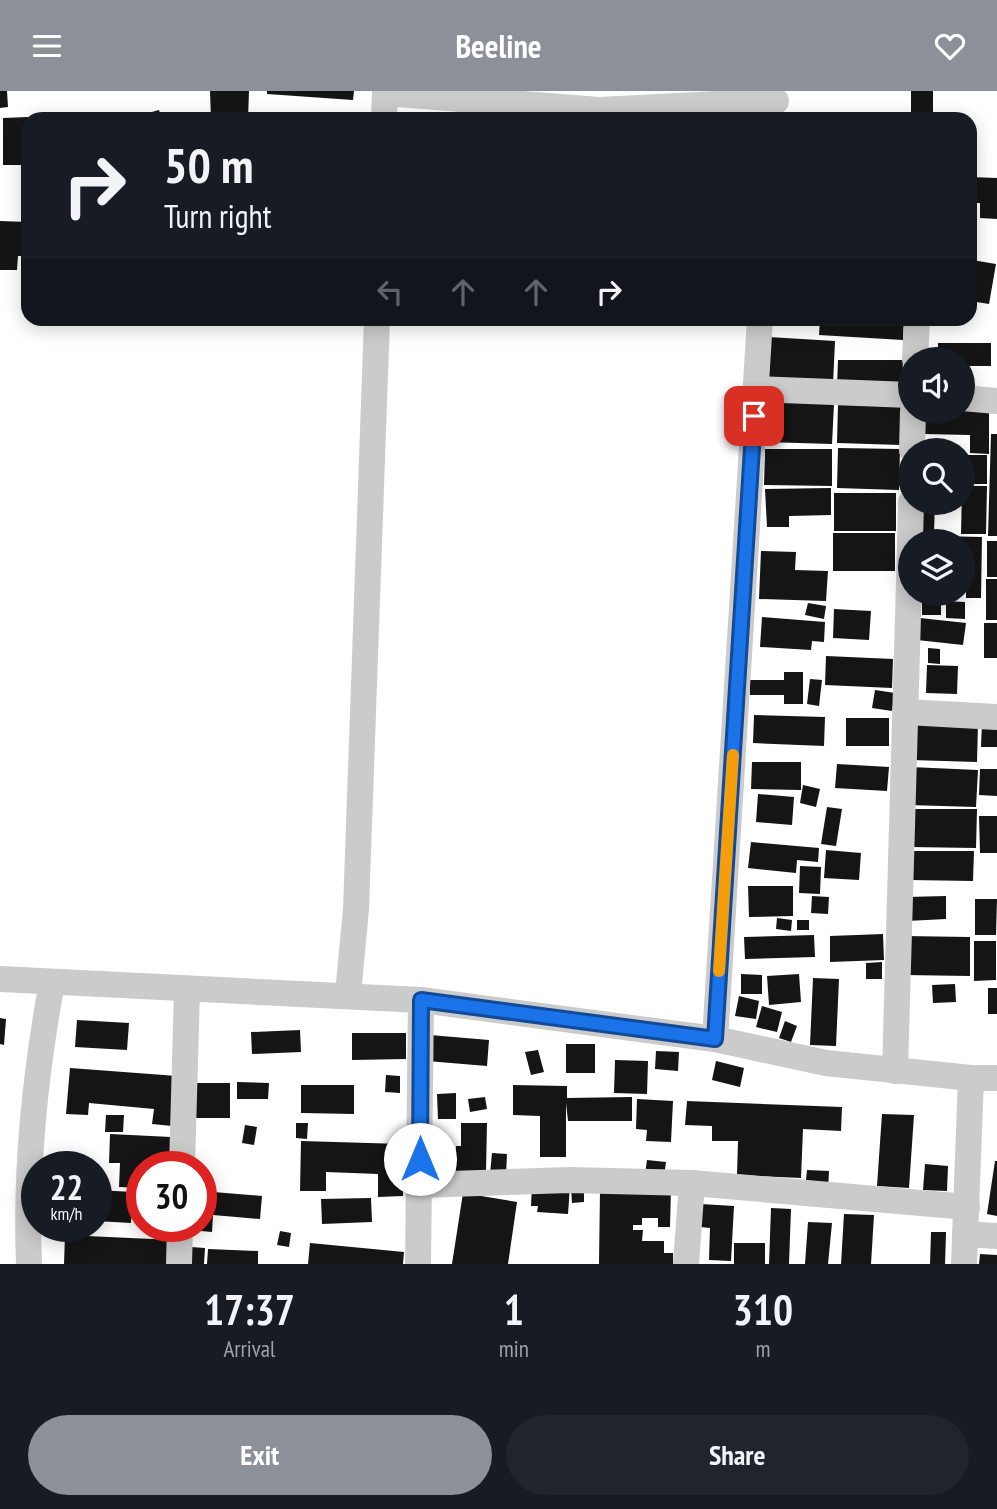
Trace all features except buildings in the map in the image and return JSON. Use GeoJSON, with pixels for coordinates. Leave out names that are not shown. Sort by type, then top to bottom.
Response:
{"type":"FeatureCollection","features":[{"type":"Feature","properties":{"kind":"street"},"geometry":{"type":"LineString","coordinates":[[384,112],[385,92],[776,104]]}},
{"type":"Feature","properties":{"kind":"street"},"geometry":{"type":"LineString","coordinates":[[348,994],[356,909],[377,326]]}},
{"type":"Feature","properties":{"kind":"street"},"geometry":{"type":"LineString","coordinates":[[715,1039],[760,326]]}},
{"type":"Feature","properties":{"kind":"street"},"geometry":{"type":"LineString","coordinates":[[916,347],[917,326]]}},
{"type":"Feature","properties":{"kind":"street"},"geometry":{"type":"LineString","coordinates":[[756,389],[898,395]]}},
{"type":"Feature","properties":{"kind":"street"},"geometry":{"type":"LineString","coordinates":[[975,399],[997,401]]}},
{"type":"Feature","properties":{"kind":"street"},"geometry":{"type":"LineString","coordinates":[[895,1071],[909,606]]}},
{"type":"Feature","properties":{"kind":"street"},"geometry":{"type":"LineString","coordinates":[[906,712],[997,717]]}},
{"type":"Feature","properties":{"kind":"street"},"geometry":{"type":"LineString","coordinates":[[0,979],[187,990],[348,994],[421,1000],[715,1039],[826,1063],[971,1078],[997,1078]]}},
{"type":"Feature","properties":{"kind":"street"},"geometry":{"type":"LineString","coordinates":[[29,1264],[29,1168],[40,1050],[52,982]]}},
{"type":"Feature","properties":{"kind":"street"},"geometry":{"type":"LineString","coordinates":[[182,1151],[187,990]]}},
{"type":"Feature","properties":{"kind":"street"},"geometry":{"type":"LineString","coordinates":[[418,1264],[421,1000]]}},
{"type":"Feature","properties":{"kind":"street"},"geometry":{"type":"LineString","coordinates":[[964,1264],[971,1078]]}},
{"type":"Feature","properties":{"kind":"street"},"geometry":{"type":"LineString","coordinates":[[420,1185],[569,1180],[692,1184],[967,1207]]}},
{"type":"Feature","properties":{"kind":"street"},"geometry":{"type":"LineString","coordinates":[[686,1264],[692,1184]]}},
{"type":"Feature","properties":{"kind":"street"},"geometry":{"type":"LineString","coordinates":[[965,1234],[997,1236]]}},
{"type":"Feature","properties":{"kind":"street"},"geometry":{"type":"LineString","coordinates":[[179,1264],[180,1242]]}},
{"type":"Feature","properties":{"kind":"slow traffic"},"geometry":{"type":"LineString","coordinates":[[719,971],[733,755]]}},
{"type":"Feature","properties":{"kind":"route"},"geometry":{"type":"LineString","coordinates":[[420,1159],[421,1000],[715,1039],[754,416]]}}]}
